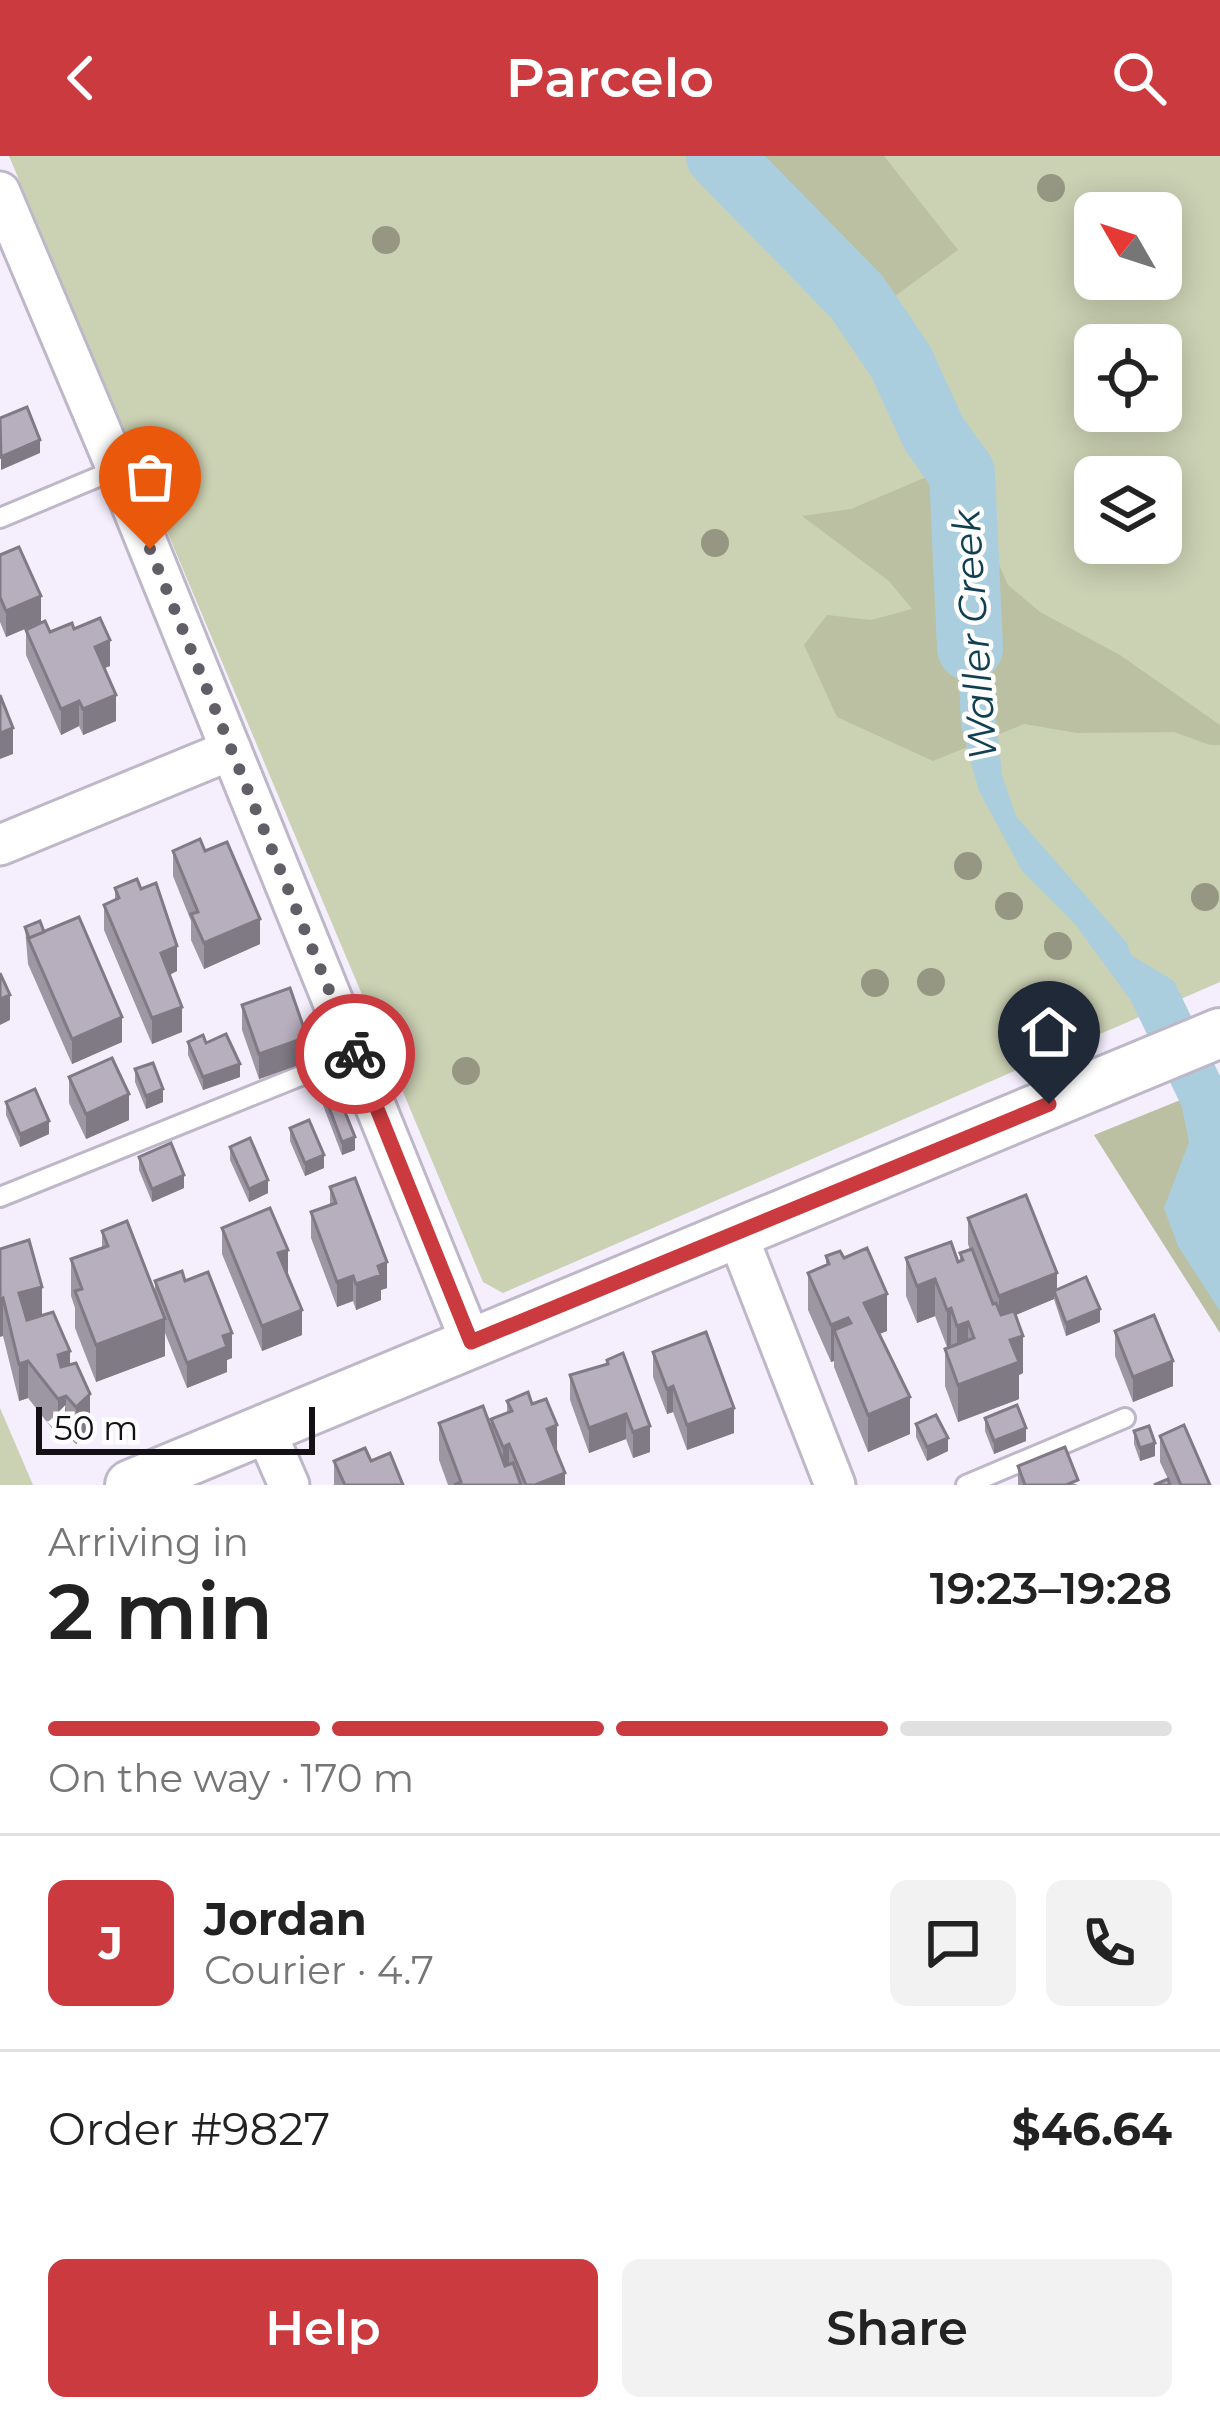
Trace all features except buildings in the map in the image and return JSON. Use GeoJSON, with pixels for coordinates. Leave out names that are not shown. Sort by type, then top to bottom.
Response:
{"type":"FeatureCollection","features":[{"type":"Feature","properties":{"kind":"street"},"geometry":{"type":"LineString","coordinates":[[0,192],[471,1342]]}},
{"type":"Feature","properties":{"kind":"street"},"geometry":{"type":"LineString","coordinates":[[0,845],[231,750]]}},
{"type":"Feature","properties":{"kind":"street"},"geometry":{"type":"LineString","coordinates":[[130,1485],[1220,1033]]}},
{"type":"Feature","properties":{"kind":"street"},"geometry":{"type":"LineString","coordinates":[[737,1234],[835,1485]]}},
{"type":"Feature","properties":{"kind":"street"},"geometry":{"type":"LineString","coordinates":[[265,1430],[289,1485]]}},
{"type":"Feature","properties":{"kind":"lane"},"geometry":{"type":"LineString","coordinates":[[0,518],[117,469]]}},
{"type":"Feature","properties":{"kind":"lane"},"geometry":{"type":"LineString","coordinates":[[0,1197],[355,1054]]}},
{"type":"Feature","properties":{"kind":"lane"},"geometry":{"type":"LineString","coordinates":[[966,1485],[1126,1418]]}},
{"type":"Feature","properties":{"kind":"green space"},"geometry":{"type":"Polygon","coordinates":[[[9,156],[1220,156],[1220,982],[503,1293],[483,1282],[9,156]]]}},
{"type":"Feature","properties":{"kind":"green space"},"geometry":{"type":"Polygon","coordinates":[[[698,156],[884,156],[958,250],[850,329],[698,156]]]}},
{"type":"Feature","properties":{"kind":"green space"},"geometry":{"type":"Polygon","coordinates":[[[929,476],[993,508],[992,549],[1008,585],[1040,612],[1120,655],[1220,725],[1220,745],[1174,732],[1077,733],[1024,724],[933,761],[837,717],[804,645],[827,615],[871,620],[912,609],[889,581],[802,516],[851,509],[929,476]]]}},
{"type":"Feature","properties":{"kind":"green space"},"geometry":{"type":"Polygon","coordinates":[[[1220,1084],[1220,1333],[1094,1135],[1220,1084]]]}},
{"type":"Feature","properties":{"kind":"green space"},"geometry":{"type":"Polygon","coordinates":[[[0,1408],[33,1485],[0,1485],[0,1408]]]}},
{"type":"Feature","properties":{"kind":"water"},"geometry":{"type":"Polygon","coordinates":[[[878,339],[894,339],[905,351],[964,446],[962,460],[979,499],[975,543],[951,537],[940,471],[901,393],[873,357],[878,339]]]}},
{"type":"Feature","properties":{"kind":"water"},"geometry":{"type":"Polygon","coordinates":[[[941,550],[974,557],[980,572],[1002,775],[1016,816],[1127,943],[1131,955],[1174,981],[1220,1076],[1220,1311],[1178,1246],[1164,1208],[1189,1142],[1182,1107],[1131,1001],[1075,924],[1022,871],[979,791],[961,726],[956,608],[941,550]]]}},
{"type":"Feature","properties":{"kind":"waterway","name":"Waller Creek"},"geometry":{"type":"LineString","coordinates":[[719,156],[857,297],[901,362],[934,434],[962,473],[970,648]]}},
{"type":"Feature","properties":{"kind":"way so far"},"geometry":{"type":"LineString","coordinates":[[150,549],[355,1054]]}},
{"type":"Feature","properties":{"kind":"route"},"geometry":{"type":"LineString","coordinates":[[355,1054],[471,1342],[1049,1104]]}}]}
